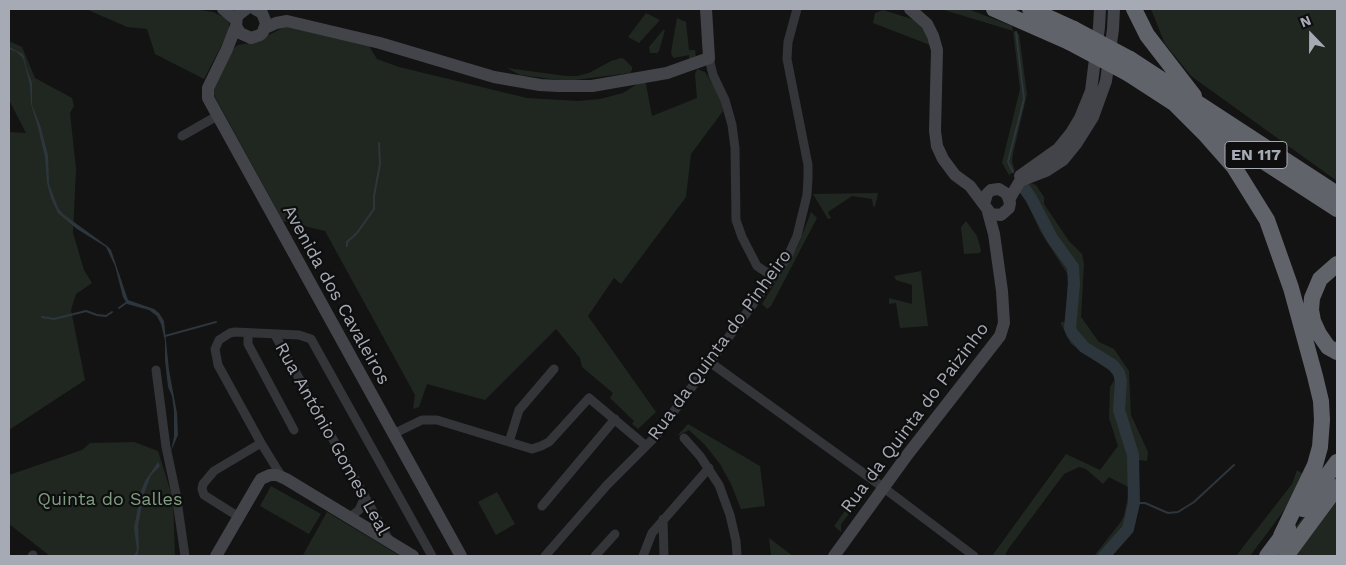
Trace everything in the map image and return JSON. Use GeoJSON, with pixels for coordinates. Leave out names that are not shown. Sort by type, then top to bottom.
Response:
{"type":"FeatureCollection","features":[{"type":"Feature","properties":{"kind":"highway","name":"EN 117"},"geometry":{"type":"LineString","coordinates":[[994,9],[1069,32]]}},
{"type":"Feature","properties":{"kind":"highway","name":"EN 117"},"geometry":{"type":"LineString","coordinates":[[1030,9],[1130,67],[1202,105],[1337,194]]}},
{"type":"Feature","properties":{"kind":"highway"},"geometry":{"type":"LineString","coordinates":[[1054,9],[1069,32]]}},
{"type":"Feature","properties":{"kind":"highway"},"geometry":{"type":"LineString","coordinates":[[1134,9],[1147,35],[1202,105]]}},
{"type":"Feature","properties":{"kind":"highway"},"geometry":{"type":"LineString","coordinates":[[1146,9],[1164,55]]}},
{"type":"Feature","properties":{"kind":"highway","name":"EN 117"},"geometry":{"type":"LineString","coordinates":[[1130,67],[1173,102],[1337,209]]}},
{"type":"Feature","properties":{"kind":"highway"},"geometry":{"type":"LineString","coordinates":[[1173,102],[1234,167],[1267,220],[1291,288],[1315,376],[1321,401],[1320,447],[1316,465],[1281,536]]}},
{"type":"Feature","properties":{"kind":"highway"},"geometry":{"type":"LineString","coordinates":[[1337,264],[1320,279],[1312,298],[1311,310],[1313,321],[1319,334],[1328,346],[1337,352]]}},
{"type":"Feature","properties":{"kind":"highway"},"geometry":{"type":"LineString","coordinates":[[1266,556],[1337,462]]}},
{"type":"Feature","properties":{"kind":"highway"},"geometry":{"type":"LineString","coordinates":[[1286,556],[1337,487]]}},
{"type":"Feature","properties":{"kind":"street"},"geometry":{"type":"LineString","coordinates":[[223,9],[241,14],[262,13],[265,18],[265,28]]}},
{"type":"Feature","properties":{"kind":"street"},"geometry":{"type":"LineString","coordinates":[[706,9],[709,58],[713,75],[726,100],[732,125],[735,148],[736,220],[742,237],[757,266],[772,276]]}},
{"type":"Feature","properties":{"kind":"street","name":"Rua da Quinta do Pinheiro"},"geometry":{"type":"LineString","coordinates":[[545,556],[666,422],[787,258],[797,236],[807,195],[808,165],[787,59],[788,42],[797,9]]}},
{"type":"Feature","properties":{"kind":"street"},"geometry":{"type":"LineString","coordinates":[[910,9],[927,24],[937,50],[935,131],[937,146],[947,166],[955,175],[970,186],[986,208],[994,215],[1002,215],[1009,208],[1010,198],[1020,181],[1046,172],[1063,160],[1093,117],[1106,81],[1114,9]]}},
{"type":"Feature","properties":{"kind":"street"},"geometry":{"type":"LineString","coordinates":[[986,208],[987,194],[1051,154],[1064,142],[1076,126],[1091,91],[1100,28],[1100,9]]}},
{"type":"Feature","properties":{"kind":"street"},"geometry":{"type":"LineString","coordinates":[[241,14],[240,33],[251,38],[260,35],[265,28],[287,21],[380,43],[494,77],[558,86],[592,86],[638,78],[667,72],[709,58]]}},
{"type":"Feature","properties":{"kind":"street","name":"Avenida dos Cavaleiros"},"geometry":{"type":"LineString","coordinates":[[241,14],[208,88],[208,98],[461,556]]}},
{"type":"Feature","properties":{"kind":"street"},"geometry":{"type":"LineString","coordinates":[[227,49],[247,37]]}},
{"type":"Feature","properties":{"kind":"street"},"geometry":{"type":"LineString","coordinates":[[182,136],[217,116]]}},
{"type":"Feature","properties":{"kind":"street"},"geometry":{"type":"LineString","coordinates":[[970,186],[995,190],[1007,194],[1010,198]]}},
{"type":"Feature","properties":{"kind":"street","name":"Rua da Quinta do Paizinho"},"geometry":{"type":"LineString","coordinates":[[834,556],[1000,336],[1004,328],[994,234],[986,208]]}},
{"type":"Feature","properties":{"kind":"street","name":"Rua da Quinta do Paizinho"},"geometry":{"type":"LineString","coordinates":[[994,234],[1002,215]]}},
{"type":"Feature","properties":{"kind":"street"},"geometry":{"type":"LineString","coordinates":[[282,477],[261,444],[218,366],[215,354],[219,340],[226,335],[235,332],[304,336],[314,343],[432,556]]}},
{"type":"Feature","properties":{"kind":"street"},"geometry":{"type":"LineString","coordinates":[[248,333],[248,344],[294,430]]}},
{"type":"Feature","properties":{"kind":"street","name":"Rua António Gomes Leal"},"geometry":{"type":"LineString","coordinates":[[274,334],[390,543]]}},
{"type":"Feature","properties":{"kind":"street"},"geometry":{"type":"LineString","coordinates":[[711,363],[884,488],[974,556]]}},
{"type":"Feature","properties":{"kind":"street"},"geometry":{"type":"LineString","coordinates":[[509,442],[519,410],[554,369]]}},
{"type":"Feature","properties":{"kind":"street"},"geometry":{"type":"LineString","coordinates":[[156,370],[166,447],[176,494],[185,556]]}},
{"type":"Feature","properties":{"kind":"street"},"geometry":{"type":"LineString","coordinates":[[393,434],[422,420],[437,420],[532,449],[549,442],[588,398],[646,446]]}},
{"type":"Feature","properties":{"kind":"street"},"geometry":{"type":"LineString","coordinates":[[542,506],[615,419]]}},
{"type":"Feature","properties":{"kind":"street"},"geometry":{"type":"LineString","coordinates":[[684,438],[709,468],[719,485],[730,515],[737,556]]}},
{"type":"Feature","properties":{"kind":"street"},"geometry":{"type":"LineString","coordinates":[[239,517],[204,496],[203,484],[214,471],[261,444]]}},
{"type":"Feature","properties":{"kind":"street"},"geometry":{"type":"LineString","coordinates":[[643,556],[652,533],[709,468]]}},
{"type":"Feature","properties":{"kind":"street"},"geometry":{"type":"LineString","coordinates":[[216,556],[262,479],[270,475],[282,477],[413,556]]}},
{"type":"Feature","properties":{"kind":"street"},"geometry":{"type":"LineString","coordinates":[[349,518],[362,506],[364,497]]}},
{"type":"Feature","properties":{"kind":"street"},"geometry":{"type":"LineString","coordinates":[[663,519],[664,556]]}},
{"type":"Feature","properties":{"kind":"street"},"geometry":{"type":"LineString","coordinates":[[595,556],[615,534]]}},
{"type":"Feature","properties":{"kind":"green space"},"geometry":{"type":"Polygon","coordinates":[[[86,9],[194,9],[213,12],[226,18],[229,22],[229,31],[204,79],[155,54],[147,29],[127,27],[86,9]]]}},
{"type":"Feature","properties":{"kind":"green space"},"geometry":{"type":"Polygon","coordinates":[[[941,9],[968,9],[1012,26],[1013,31],[941,9]]]}},
{"type":"Feature","properties":{"kind":"green space"},"geometry":{"type":"Polygon","coordinates":[[[1151,9],[1337,9],[1337,181],[1191,76],[1165,44],[1151,9]]]}},
{"type":"Feature","properties":{"kind":"green space"},"geometry":{"type":"Polygon","coordinates":[[[883,10],[915,20],[924,29],[930,45],[873,23],[875,13],[883,10]]]}},
{"type":"Feature","properties":{"kind":"green space"},"geometry":{"type":"Polygon","coordinates":[[[646,13],[660,20],[639,43],[628,37],[646,13]]]}},
{"type":"Feature","properties":{"kind":"green space"},"geometry":{"type":"Polygon","coordinates":[[[677,18],[686,22],[689,50],[695,50],[696,57],[689,59],[689,55],[674,58],[672,56],[671,52],[677,18]]]}},
{"type":"Feature","properties":{"kind":"green space"},"geometry":{"type":"Polygon","coordinates":[[[284,27],[295,27],[369,46],[377,59],[399,67],[527,98],[578,101],[600,99],[623,93],[645,79],[652,116],[697,98],[695,74],[697,69],[705,72],[720,96],[723,111],[691,154],[686,197],[621,284],[614,278],[588,316],[656,412],[638,429],[632,424],[634,421],[610,398],[613,393],[582,367],[580,358],[556,329],[485,400],[427,384],[419,407],[413,409],[415,395],[325,231],[283,221],[215,97],[213,91],[234,48],[238,45],[256,42],[284,27]]]}},
{"type":"Feature","properties":{"kind":"green space"},"geometry":{"type":"Polygon","coordinates":[[[665,30],[659,51],[657,53],[650,53],[649,47],[665,30]]]}},
{"type":"Feature","properties":{"kind":"green space"},"geometry":{"type":"Polygon","coordinates":[[[1013,31],[1019,34],[1027,94],[1013,154],[1012,161],[1015,171],[1009,175],[1002,163],[1020,89],[1013,31]]]}},
{"type":"Feature","properties":{"kind":"green space"},"geometry":{"type":"Polygon","coordinates":[[[9,41],[22,47],[35,78],[72,98],[74,106],[70,113],[76,169],[73,233],[84,270],[92,283],[76,294],[71,310],[85,380],[9,430],[9,132],[26,133],[9,100],[9,41]]]}},
{"type":"Feature","properties":{"kind":"green space"},"geometry":{"type":"Polygon","coordinates":[[[621,58],[632,67],[630,73],[567,81],[520,75],[507,68],[577,76],[589,73],[611,61],[621,58]]]}},
{"type":"Feature","properties":{"kind":"green space"},"geometry":{"type":"Polygon","coordinates":[[[1026,184],[1036,185],[1044,197],[1044,204],[1069,241],[1082,254],[1084,264],[1081,317],[1099,342],[1114,349],[1129,371],[1131,415],[1148,452],[1147,461],[1139,460],[1138,497],[1131,532],[1110,556],[1094,556],[1124,516],[1129,491],[1128,487],[1109,477],[1103,484],[1086,469],[1079,467],[1064,474],[1009,548],[1006,556],[992,556],[1066,454],[1100,470],[1118,446],[1109,418],[1110,387],[1117,376],[1071,344],[1061,324],[1061,322],[1066,322],[1068,275],[1040,231],[1021,189],[1026,184]]]}},
{"type":"Feature","properties":{"kind":"green space"},"geometry":{"type":"Polygon","coordinates":[[[878,193],[875,207],[873,206],[872,199],[852,196],[828,212],[831,218],[828,219],[813,194],[878,193]]]}},
{"type":"Feature","properties":{"kind":"green space"},"geometry":{"type":"Polygon","coordinates":[[[811,212],[817,218],[771,306],[767,309],[762,304],[798,246],[811,212]]]}},
{"type":"Feature","properties":{"kind":"green space"},"geometry":{"type":"Polygon","coordinates":[[[966,221],[977,236],[981,250],[980,253],[964,254],[961,227],[966,221]]]}},
{"type":"Feature","properties":{"kind":"green space"},"geometry":{"type":"Polygon","coordinates":[[[921,271],[928,326],[900,328],[896,303],[889,304],[889,298],[912,304],[912,285],[896,280],[894,276],[921,271]]]}},
{"type":"Feature","properties":{"kind":"green space"},"geometry":{"type":"Polygon","coordinates":[[[688,424],[760,466],[765,506],[741,509],[731,484],[720,464],[705,445],[689,430],[677,436],[688,424]]]}},
{"type":"Feature","properties":{"kind":"green space","name":"Quinta do Salles"},"geometry":{"type":"Polygon","coordinates":[[[134,442],[158,451],[173,499],[175,556],[50,556],[9,524],[9,475],[82,450],[90,443],[134,442]]]}},
{"type":"Feature","properties":{"kind":"green space"},"geometry":{"type":"Polygon","coordinates":[[[1297,470],[1306,476],[1300,489],[1250,556],[1236,556],[1292,484],[1297,470]]]}},
{"type":"Feature","properties":{"kind":"green space"},"geometry":{"type":"Polygon","coordinates":[[[1337,471],[1337,556],[1274,556],[1289,536],[1337,471]]]}},
{"type":"Feature","properties":{"kind":"green space"},"geometry":{"type":"Polygon","coordinates":[[[865,483],[870,488],[869,492],[841,524],[841,532],[834,526],[865,483]]]}},
{"type":"Feature","properties":{"kind":"green space"},"geometry":{"type":"Polygon","coordinates":[[[271,486],[321,514],[309,534],[260,506],[271,486]]]}},
{"type":"Feature","properties":{"kind":"green space"},"geometry":{"type":"Polygon","coordinates":[[[497,492],[515,524],[496,535],[478,502],[497,492]]]}},
{"type":"Feature","properties":{"kind":"green space"},"geometry":{"type":"Polygon","coordinates":[[[327,512],[400,556],[303,555],[327,512]]]}},
{"type":"Feature","properties":{"kind":"green space"},"geometry":{"type":"Polygon","coordinates":[[[769,538],[793,556],[771,556],[769,538]]]}},
{"type":"Feature","properties":{"kind":"shaded area"},"geometry":{"type":"Polygon","coordinates":[[[9,47],[23,54],[32,83],[32,105],[40,125],[48,155],[49,184],[58,208],[63,214],[111,250],[128,300],[154,309],[164,321],[169,370],[177,413],[178,435],[171,451],[174,437],[174,411],[172,396],[168,387],[165,341],[161,324],[157,316],[149,310],[127,304],[123,297],[115,266],[106,247],[77,229],[58,213],[47,183],[45,157],[31,104],[30,85],[23,58],[17,52],[9,49],[9,47]]]}},
{"type":"Feature","properties":{"kind":"shaded area"},"geometry":{"type":"Polygon","coordinates":[[[158,462],[160,466],[151,475],[144,494],[138,526],[139,548],[137,556],[134,556],[137,550],[134,528],[141,491],[145,481],[158,462]]]}},
{"type":"Feature","properties":{"kind":"waterway"},"geometry":{"type":"LineString","coordinates":[[1013,172],[1008,162],[1024,99],[1016,32]]}},
{"type":"Feature","properties":{"kind":"waterway"},"geometry":{"type":"LineString","coordinates":[[347,246],[347,242],[357,233],[374,209],[374,196],[380,164],[379,143]]}},
{"type":"Feature","properties":{"kind":"waterway"},"geometry":{"type":"LineString","coordinates":[[1024,188],[1052,238],[1073,267],[1074,284],[1070,328],[1072,333],[1084,347],[1113,365],[1119,373],[1121,381],[1119,410],[1133,455],[1134,503],[1128,529],[1104,556]]}},
{"type":"Feature","properties":{"kind":"waterway"},"geometry":{"type":"LineString","coordinates":[[119,308],[126,303]]}},
{"type":"Feature","properties":{"kind":"waterway"},"geometry":{"type":"LineString","coordinates":[[42,317],[54,319],[86,311],[106,316],[112,312]]}},
{"type":"Feature","properties":{"kind":"waterway"},"geometry":{"type":"LineString","coordinates":[[165,336],[216,322]]}},
{"type":"Feature","properties":{"kind":"waterway"},"geometry":{"type":"LineString","coordinates":[[1134,503],[1145,503],[1168,513],[1178,512],[1194,502],[1234,465]]}}]}
